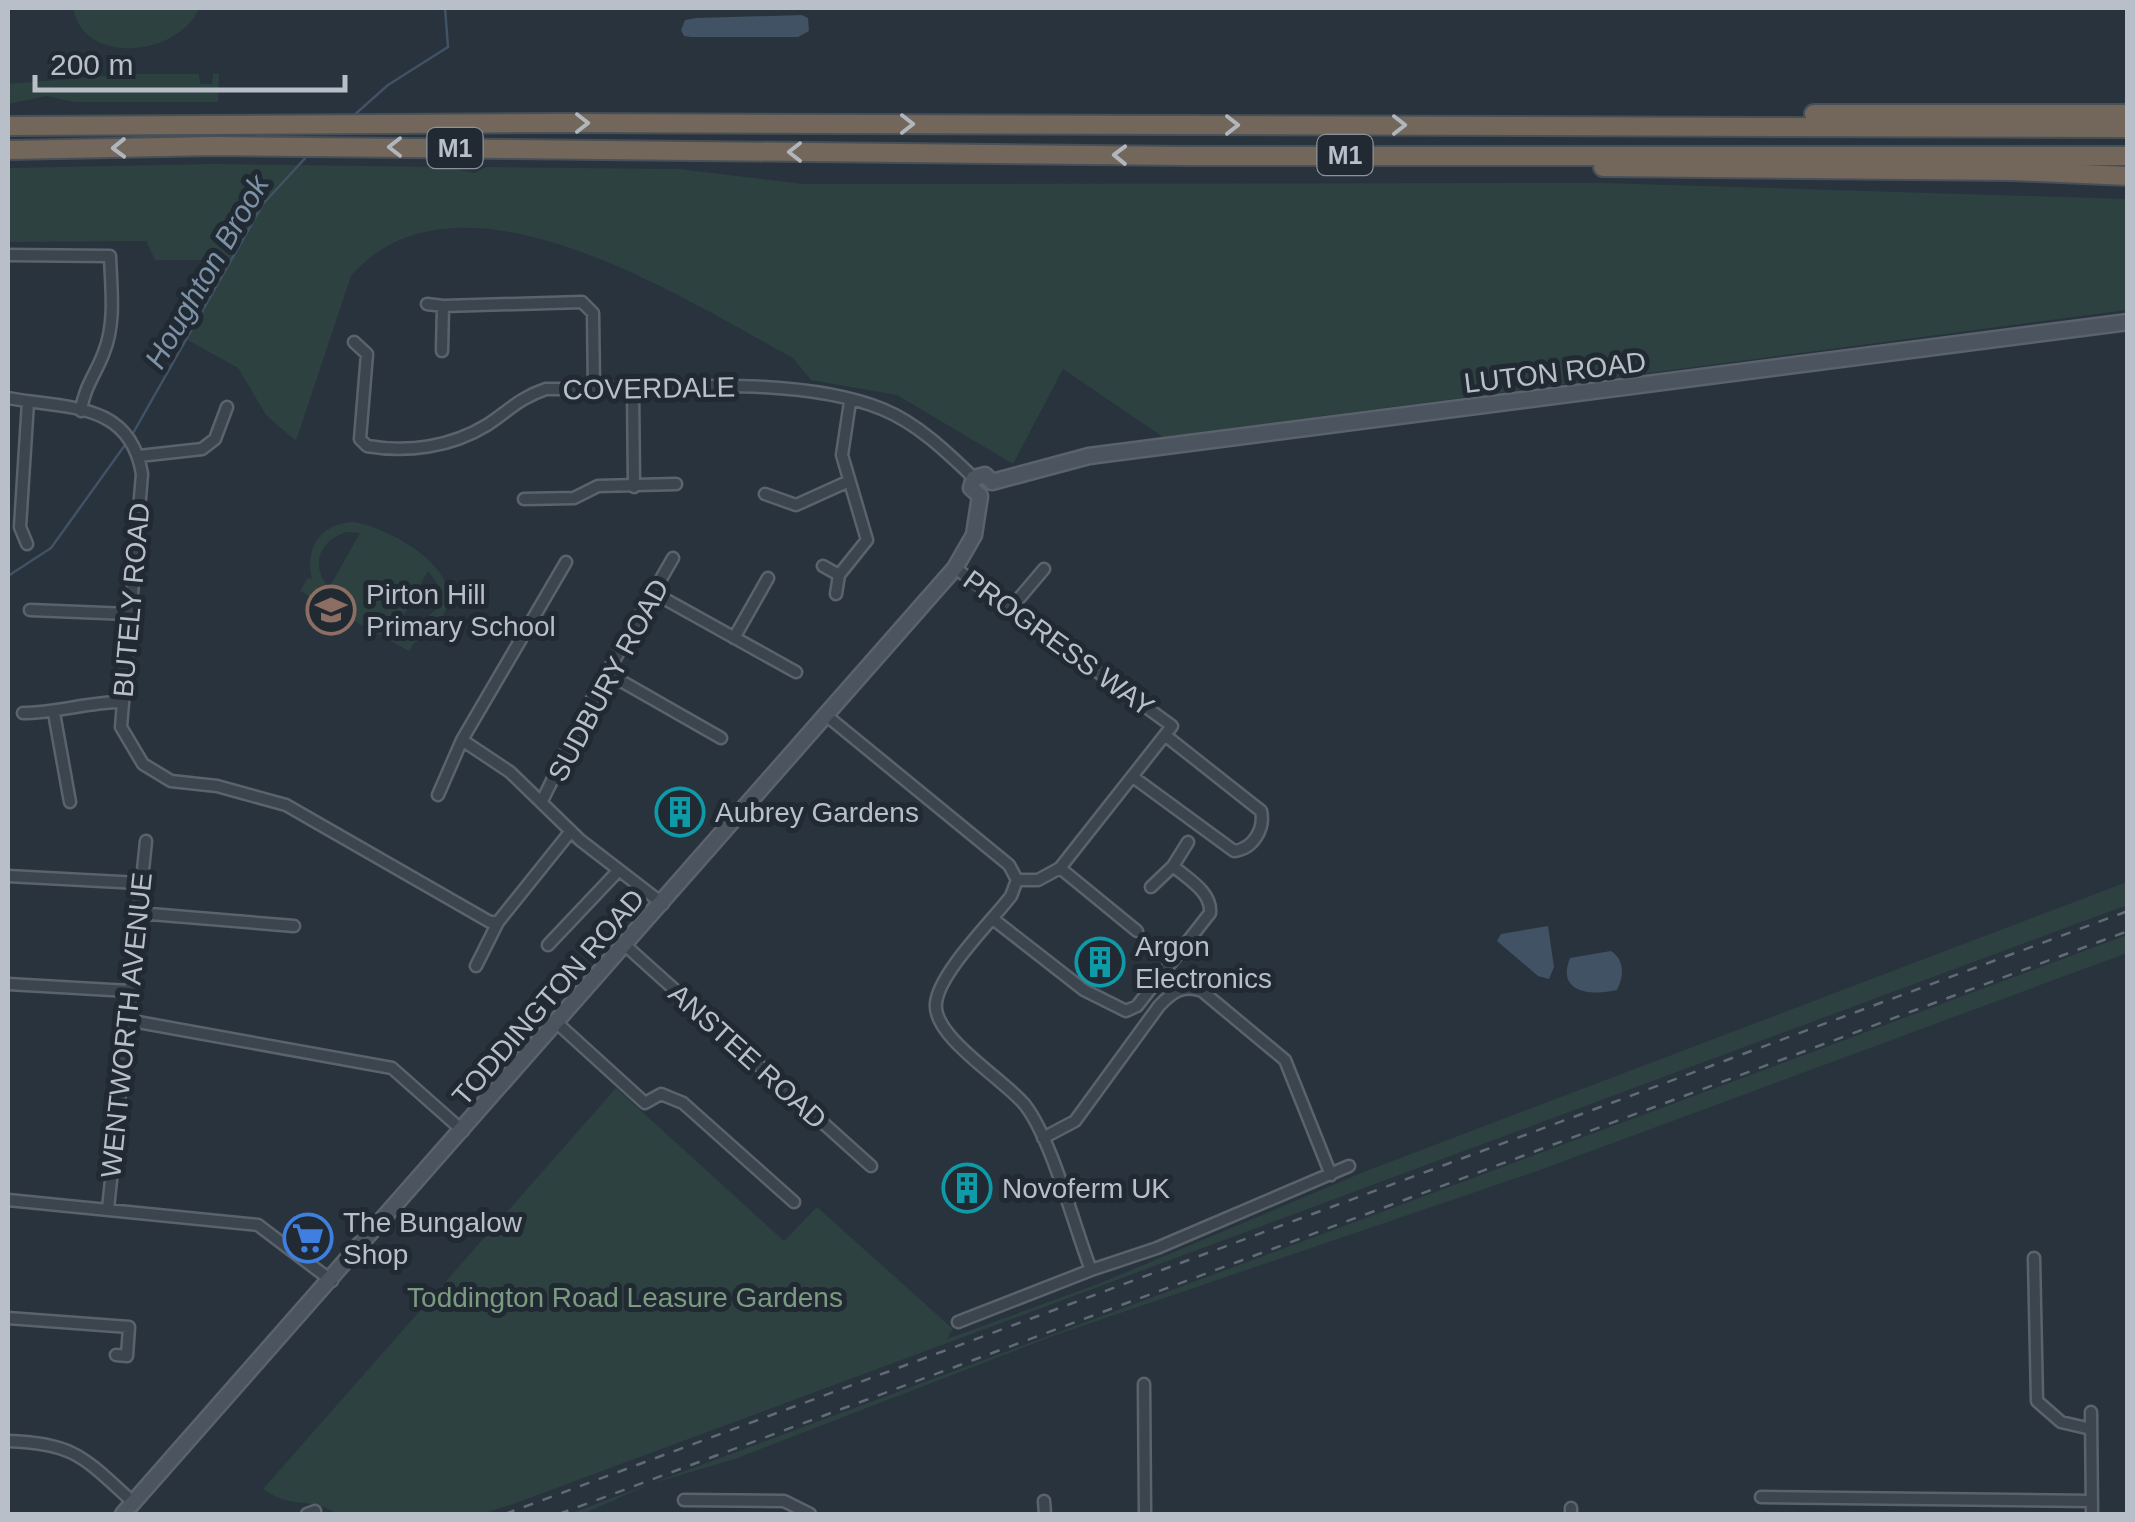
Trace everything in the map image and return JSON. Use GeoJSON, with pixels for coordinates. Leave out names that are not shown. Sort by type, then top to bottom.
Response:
{"type":"FeatureCollection","features":[{"type":"Feature","properties":{"kind":"highway"},"geometry":{"type":"LineString","coordinates":[[1619,126],[1814,114],[2128,114]]}},
{"type":"Feature","properties":{"kind":"highway","name":"M1"},"geometry":{"type":"LineString","coordinates":[[8,126],[2128,128]]}},
{"type":"Feature","properties":{"kind":"highway","name":"M1"},"geometry":{"type":"LineString","coordinates":[[8,150],[251,146],[1187,156],[2128,156]]}},
{"type":"Feature","properties":{"kind":"highway"},"geometry":{"type":"LineString","coordinates":[[1187,156],[1317,164],[2014,171],[2128,176]]}},
{"type":"Feature","properties":{"kind":"main road","name":"LUTON ROAD"},"geometry":{"type":"LineString","coordinates":[[992,482],[1089,456],[2128,322]]}},
{"type":"Feature","properties":{"kind":"main road"},"geometry":{"type":"LineString","coordinates":[[982,475],[992,482],[990,492],[980,496],[971,488],[974,478],[982,475]]}},
{"type":"Feature","properties":{"kind":"main road","name":"TODDINGTON ROAD"},"geometry":{"type":"LineString","coordinates":[[128,1509],[955,568],[974,535],[980,496]]}},
{"type":"Feature","properties":{"kind":"street"},"geometry":{"type":"LineString","coordinates":[[8,255],[110,256],[109,334],[104,355],[84,388],[81,411]]}},
{"type":"Feature","properties":{"kind":"street"},"geometry":{"type":"LineString","coordinates":[[427,304],[588,304],[593,313],[594,390]]}},
{"type":"Feature","properties":{"kind":"street"},"geometry":{"type":"LineString","coordinates":[[442,351],[444,306]]}},
{"type":"Feature","properties":{"kind":"street","name":"COVERDALE"},"geometry":{"type":"LineString","coordinates":[[354,342],[367,354],[360,438],[367,446],[384,449],[450,442],[488,424],[520,397],[546,389],[761,387],[883,409],[922,432],[974,478]]}},
{"type":"Feature","properties":{"kind":"street"},"geometry":{"type":"LineString","coordinates":[[633,388],[634,488]]}},
{"type":"Feature","properties":{"kind":"street","name":"BUTELY ROAD"},"geometry":{"type":"LineString","coordinates":[[8,398],[102,414],[124,429],[135,444],[142,474],[122,727],[130,747],[157,776],[286,805],[490,922],[498,922]]}},
{"type":"Feature","properties":{"kind":"street"},"geometry":{"type":"LineString","coordinates":[[27,544],[20,527],[28,402]]}},
{"type":"Feature","properties":{"kind":"street"},"geometry":{"type":"LineString","coordinates":[[836,594],[839,575],[866,540],[862,514],[848,482],[842,454],[850,402]]}},
{"type":"Feature","properties":{"kind":"street"},"geometry":{"type":"LineString","coordinates":[[139,456],[202,449],[215,439],[226,407]]}},
{"type":"Feature","properties":{"kind":"street"},"geometry":{"type":"LineString","coordinates":[[765,494],[796,505],[848,482]]}},
{"type":"Feature","properties":{"kind":"street"},"geometry":{"type":"LineString","coordinates":[[524,498],[574,498],[598,486],[676,484]]}},
{"type":"Feature","properties":{"kind":"street","name":"SUDBURY ROAD"},"geometry":{"type":"LineString","coordinates":[[542,801],[607,672],[673,558]]}},
{"type":"Feature","properties":{"kind":"street"},"geometry":{"type":"LineString","coordinates":[[438,795],[462,740],[566,562]]}},
{"type":"Feature","properties":{"kind":"street"},"geometry":{"type":"LineString","coordinates":[[823,566],[839,575]]}},
{"type":"Feature","properties":{"kind":"street","name":"PROGRESS WAY"},"geometry":{"type":"LineString","coordinates":[[955,568],[1172,726],[1060,868]]}},
{"type":"Feature","properties":{"kind":"street"},"geometry":{"type":"LineString","coordinates":[[1011,608],[1044,570]]}},
{"type":"Feature","properties":{"kind":"street"},"geometry":{"type":"LineString","coordinates":[[734,638],[768,578]]}},
{"type":"Feature","properties":{"kind":"street"},"geometry":{"type":"LineString","coordinates":[[654,593],[796,672]]}},
{"type":"Feature","properties":{"kind":"street"},"geometry":{"type":"LineString","coordinates":[[30,610],[130,614]]}},
{"type":"Feature","properties":{"kind":"street"},"geometry":{"type":"LineString","coordinates":[[607,672],[721,738]]}},
{"type":"Feature","properties":{"kind":"street"},"geometry":{"type":"LineString","coordinates":[[22,713],[54,713],[86,702],[122,702]]}},
{"type":"Feature","properties":{"kind":"street"},"geometry":{"type":"LineString","coordinates":[[54,713],[70,802]]}},
{"type":"Feature","properties":{"kind":"street"},"geometry":{"type":"LineString","coordinates":[[826,716],[1008,865],[1017,880]]}},
{"type":"Feature","properties":{"kind":"street"},"geometry":{"type":"LineString","coordinates":[[1132,777],[1234,851],[1244,850],[1255,838],[1263,823],[1261,811],[1166,736]]}},
{"type":"Feature","properties":{"kind":"street"},"geometry":{"type":"LineString","coordinates":[[462,740],[510,772],[571,831],[663,904]]}},
{"type":"Feature","properties":{"kind":"street"},"geometry":{"type":"LineString","coordinates":[[476,966],[498,922],[571,831]]}},
{"type":"Feature","properties":{"kind":"street","name":"WENTWORTH AVENUE"},"geometry":{"type":"LineString","coordinates":[[108,1209],[146,841]]}},
{"type":"Feature","properties":{"kind":"street"},"geometry":{"type":"LineString","coordinates":[[1151,887],[1173,866],[1188,842]]}},
{"type":"Feature","properties":{"kind":"street"},"geometry":{"type":"LineString","coordinates":[[993,919],[1084,990],[1118,1009],[1132,1009],[1210,913],[1211,904],[1202,891],[1173,866]]}},
{"type":"Feature","properties":{"kind":"street"},"geometry":{"type":"LineString","coordinates":[[1017,880],[1038,880],[1060,868],[1137,931]]}},
{"type":"Feature","properties":{"kind":"street"},"geometry":{"type":"LineString","coordinates":[[548,945],[619,870]]}},
{"type":"Feature","properties":{"kind":"street"},"geometry":{"type":"LineString","coordinates":[[8,876],[140,883]]}},
{"type":"Feature","properties":{"kind":"street"},"geometry":{"type":"LineString","coordinates":[[1017,880],[993,919],[941,984],[936,1010],[939,1022],[959,1044],[1025,1106],[1043,1138],[1091,1270]]}},
{"type":"Feature","properties":{"kind":"street"},"geometry":{"type":"LineString","coordinates":[[138,913],[294,926]]}},
{"type":"Feature","properties":{"kind":"street","name":"ANSTEE ROAD"},"geometry":{"type":"LineString","coordinates":[[626,946],[871,1166]]}},
{"type":"Feature","properties":{"kind":"street"},"geometry":{"type":"LineString","coordinates":[[8,984],[130,992]]}},
{"type":"Feature","properties":{"kind":"street"},"geometry":{"type":"LineString","coordinates":[[1043,1138],[1075,1121],[1161,1004],[1179,989],[1190,987],[1202,990],[1284,1060],[1331,1175]]}},
{"type":"Feature","properties":{"kind":"street"},"geometry":{"type":"LineString","coordinates":[[127,1020],[392,1068],[462,1131]]}},
{"type":"Feature","properties":{"kind":"street"},"geometry":{"type":"LineString","coordinates":[[558,1023],[645,1104],[661,1094],[674,1096],[794,1202]]}},
{"type":"Feature","properties":{"kind":"street"},"geometry":{"type":"LineString","coordinates":[[958,1322],[1349,1166]]}},
{"type":"Feature","properties":{"kind":"street"},"geometry":{"type":"LineString","coordinates":[[8,1200],[258,1225],[332,1281]]}},
{"type":"Feature","properties":{"kind":"street"},"geometry":{"type":"LineString","coordinates":[[2034,1258],[2037,1401],[2060,1422],[2091,1429]]}},
{"type":"Feature","properties":{"kind":"street"},"geometry":{"type":"LineString","coordinates":[[8,1318],[130,1327],[127,1356],[116,1356]]}},
{"type":"Feature","properties":{"kind":"street"},"geometry":{"type":"LineString","coordinates":[[1144,1384],[1145,1514]]}},
{"type":"Feature","properties":{"kind":"street"},"geometry":{"type":"LineString","coordinates":[[2091,1412],[2092,1514]]}},
{"type":"Feature","properties":{"kind":"street"},"geometry":{"type":"LineString","coordinates":[[8,1441],[48,1442],[80,1454],[128,1509]]}},
{"type":"Feature","properties":{"kind":"street"},"geometry":{"type":"LineString","coordinates":[[1762,1497],[2092,1501]]}},
{"type":"Feature","properties":{"kind":"street"},"geometry":{"type":"LineString","coordinates":[[684,1500],[784,1501],[810,1514]]}},
{"type":"Feature","properties":{"kind":"street"},"geometry":{"type":"LineString","coordinates":[[1044,1501],[1044,1514]]}},
{"type":"Feature","properties":{"kind":"green space"},"geometry":{"type":"Polygon","coordinates":[[[73,8],[199,8],[189,24],[173,37],[133,48],[112,47],[94,40],[81,27],[73,8]]]}},
{"type":"Feature","properties":{"kind":"green space"},"geometry":{"type":"Polygon","coordinates":[[[131,74],[199,74],[200,84],[212,84],[213,74],[219,74],[218,102],[73,102],[47,96],[8,104],[8,84],[131,74]]]}},
{"type":"Feature","properties":{"kind":"green space"},"geometry":{"type":"Polygon","coordinates":[[[211,164],[444,167],[475,173],[486,167],[679,169],[803,184],[1605,183],[2127,199],[2127,310],[1163,437],[1063,369],[1013,464],[897,395],[811,380],[793,358],[633,273],[571,248],[509,232],[450,228],[396,242],[351,276],[296,441],[266,415],[238,368],[177,334],[205,260],[155,260],[146,241],[8,242],[8,168],[211,164]]]}},
{"type":"Feature","properties":{"kind":"green space"},"geometry":{"type":"Polygon","coordinates":[[[354,522],[386,532],[420,553],[444,580],[449,596],[445,612],[409,651],[300,591],[308,578],[312,579],[311,557],[318,539],[342,523],[354,522]],[[346,532],[329,541],[320,555],[320,571],[329,588],[360,533],[346,532]],[[428,571],[398,626],[420,624],[437,608],[438,585],[428,571]]]}},
{"type":"Feature","properties":{"kind":"green space","name":"Toddington Road Leasure Gardens"},"geometry":{"type":"Polygon","coordinates":[[[2127,882],[2127,905],[516,1503],[481,1514],[337,1514],[318,1505],[283,1500],[263,1489],[616,1088],[784,1241],[817,1207],[953,1329],[947,1339],[1098,1284],[1366,1171],[2127,882]]]}},
{"type":"Feature","properties":{"kind":"green space"},"geometry":{"type":"Polygon","coordinates":[[[2127,935],[2127,953],[1540,1170],[1050,1337],[735,1459],[650,1484],[583,1514],[569,1514],[2127,935]]]}},
{"type":"Feature","properties":{"kind":"water"},"geometry":{"type":"Polygon","coordinates":[[[696,18],[808,18],[809,31],[798,37],[691,37],[684,36],[681,30],[685,20],[696,18]]]}},
{"type":"Feature","properties":{"kind":"water"},"geometry":{"type":"Polygon","coordinates":[[[1548,926],[1554,967],[1549,979],[1538,976],[1497,941],[1501,934],[1548,926]]]}},
{"type":"Feature","properties":{"kind":"water"},"geometry":{"type":"Polygon","coordinates":[[[1611,951],[1622,969],[1617,990],[1587,992],[1572,985],[1567,970],[1570,958],[1611,951]]]}},
{"type":"Feature","properties":{"kind":"waterway","name":"Houghton Brook"},"geometry":{"type":"LineString","coordinates":[[352,117],[388,85],[448,47],[445,8]]}},
{"type":"Feature","properties":{"kind":"waterway","name":"Houghton Brook"},"geometry":{"type":"LineString","coordinates":[[132,435],[263,204],[308,155]]}},
{"type":"Feature","properties":{"kind":"waterway","name":"Houghton Brook"},"geometry":{"type":"LineString","coordinates":[[8,576],[51,548],[125,445]]}},
{"type":"Feature","properties":{"kind":"railway"},"geometry":{"type":"LineString","coordinates":[[505,1514],[2128,911]]}},
{"type":"Feature","properties":{"kind":"railway"},"geometry":{"type":"LineString","coordinates":[[559,1514],[2128,931]]}},
{"type":"Feature","properties":{"kind":"place","name":"Pirton Hill Primary School"},"geometry":{"type":"Point","coordinates":[331,610]}},
{"type":"Feature","properties":{"kind":"place","name":"Aubrey Gardens"},"geometry":{"type":"Point","coordinates":[680,812]}},
{"type":"Feature","properties":{"kind":"place","name":"Argon Electronics"},"geometry":{"type":"Point","coordinates":[1100,962]}},
{"type":"Feature","properties":{"kind":"place","name":"Novoferm UK"},"geometry":{"type":"Point","coordinates":[967,1188]}},
{"type":"Feature","properties":{"kind":"place","name":"The Bungalow Shop"},"geometry":{"type":"Point","coordinates":[308,1238]}}]}
